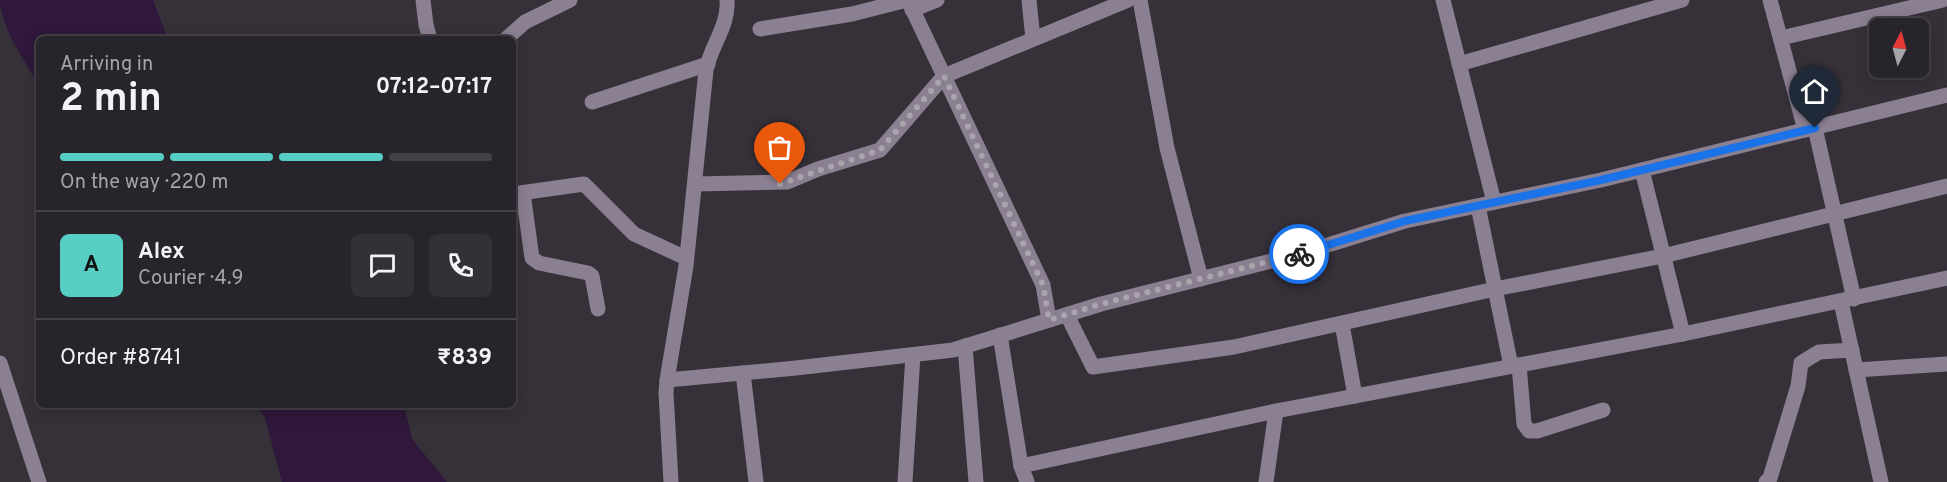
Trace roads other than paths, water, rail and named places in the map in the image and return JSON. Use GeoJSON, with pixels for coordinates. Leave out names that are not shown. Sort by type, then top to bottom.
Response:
{"type":"FeatureCollection","features":[{"type":"Feature","properties":{"kind":"street"},"geometry":{"type":"LineString","coordinates":[[423,0],[429,36]]}},
{"type":"Feature","properties":{"kind":"street"},"geometry":{"type":"LineString","coordinates":[[509,36],[525,22],[570,0]]}},
{"type":"Feature","properties":{"kind":"street"},"geometry":{"type":"LineString","coordinates":[[671,482],[667,380],[686,258],[708,64],[725,22],[728,11],[727,0]]}},
{"type":"Feature","properties":{"kind":"street"},"geometry":{"type":"LineString","coordinates":[[760,29],[936,0]]}},
{"type":"Feature","properties":{"kind":"street"},"geometry":{"type":"LineString","coordinates":[[1029,0],[1033,39]]}},
{"type":"Feature","properties":{"kind":"street"},"geometry":{"type":"LineString","coordinates":[[694,184],[787,182],[818,169],[880,150],[944,76],[1128,0]]}},
{"type":"Feature","properties":{"kind":"street"},"geometry":{"type":"LineString","coordinates":[[1140,0],[1167,148],[1201,279]]}},
{"type":"Feature","properties":{"kind":"street"},"geometry":{"type":"LineString","coordinates":[[1443,0],[1494,202]]}},
{"type":"Feature","properties":{"kind":"street"},"geometry":{"type":"LineString","coordinates":[[1459,64],[1682,0]]}},
{"type":"Feature","properties":{"kind":"street"},"geometry":{"type":"LineString","coordinates":[[1770,0],[1834,213],[1852,350],[1881,482]]}},
{"type":"Feature","properties":{"kind":"street"},"geometry":{"type":"LineString","coordinates":[[1780,38],[1943,0]]}},
{"type":"Feature","properties":{"kind":"street"},"geometry":{"type":"LineString","coordinates":[[909,3],[1043,285],[1049,320]]}},
{"type":"Feature","properties":{"kind":"street"},"geometry":{"type":"LineString","coordinates":[[592,102],[708,64]]}},
{"type":"Feature","properties":{"kind":"street"},"geometry":{"type":"LineString","coordinates":[[667,380],[953,350],[1067,315],[1299,254],[1405,221],[1642,170],[1947,95]]}},
{"type":"Feature","properties":{"kind":"street"},"geometry":{"type":"LineString","coordinates":[[1642,170],[1683,334]]}},
{"type":"Feature","properties":{"kind":"street"},"geometry":{"type":"LineString","coordinates":[[598,309],[592,276],[588,273],[539,263],[532,258],[518,194],[584,184],[634,234],[686,258]]}},
{"type":"Feature","properties":{"kind":"street"},"geometry":{"type":"LineString","coordinates":[[1067,315],[1093,367],[1234,347],[1495,289],[1663,256],[1947,186]]}},
{"type":"Feature","properties":{"kind":"street"},"geometry":{"type":"LineString","coordinates":[[1478,206],[1495,289],[1515,365],[1524,424],[1529,431],[1537,431],[1603,410]]}},
{"type":"Feature","properties":{"kind":"street"},"geometry":{"type":"LineString","coordinates":[[1022,466],[1276,411],[1683,334],[1947,278]]}},
{"type":"Feature","properties":{"kind":"street"},"geometry":{"type":"LineString","coordinates":[[1342,324],[1355,396]]}},
{"type":"Feature","properties":{"kind":"street"},"geometry":{"type":"LineString","coordinates":[[1000,335],[1022,466],[1027,482]]}},
{"type":"Feature","properties":{"kind":"street"},"geometry":{"type":"LineString","coordinates":[[965,346],[976,482]]}},
{"type":"Feature","properties":{"kind":"street"},"geometry":{"type":"LineString","coordinates":[[1766,482],[1770,478],[1798,386],[1801,363],[1819,352],[1852,350]]}},
{"type":"Feature","properties":{"kind":"street"},"geometry":{"type":"LineString","coordinates":[[904,482],[913,355]]}},
{"type":"Feature","properties":{"kind":"street"},"geometry":{"type":"LineString","coordinates":[[0,363],[39,482]]}},
{"type":"Feature","properties":{"kind":"street"},"geometry":{"type":"LineString","coordinates":[[1856,370],[1947,364]]}},
{"type":"Feature","properties":{"kind":"street"},"geometry":{"type":"LineString","coordinates":[[743,373],[756,482]]}},
{"type":"Feature","properties":{"kind":"street"},"geometry":{"type":"LineString","coordinates":[[1266,482],[1276,411]]}}]}
